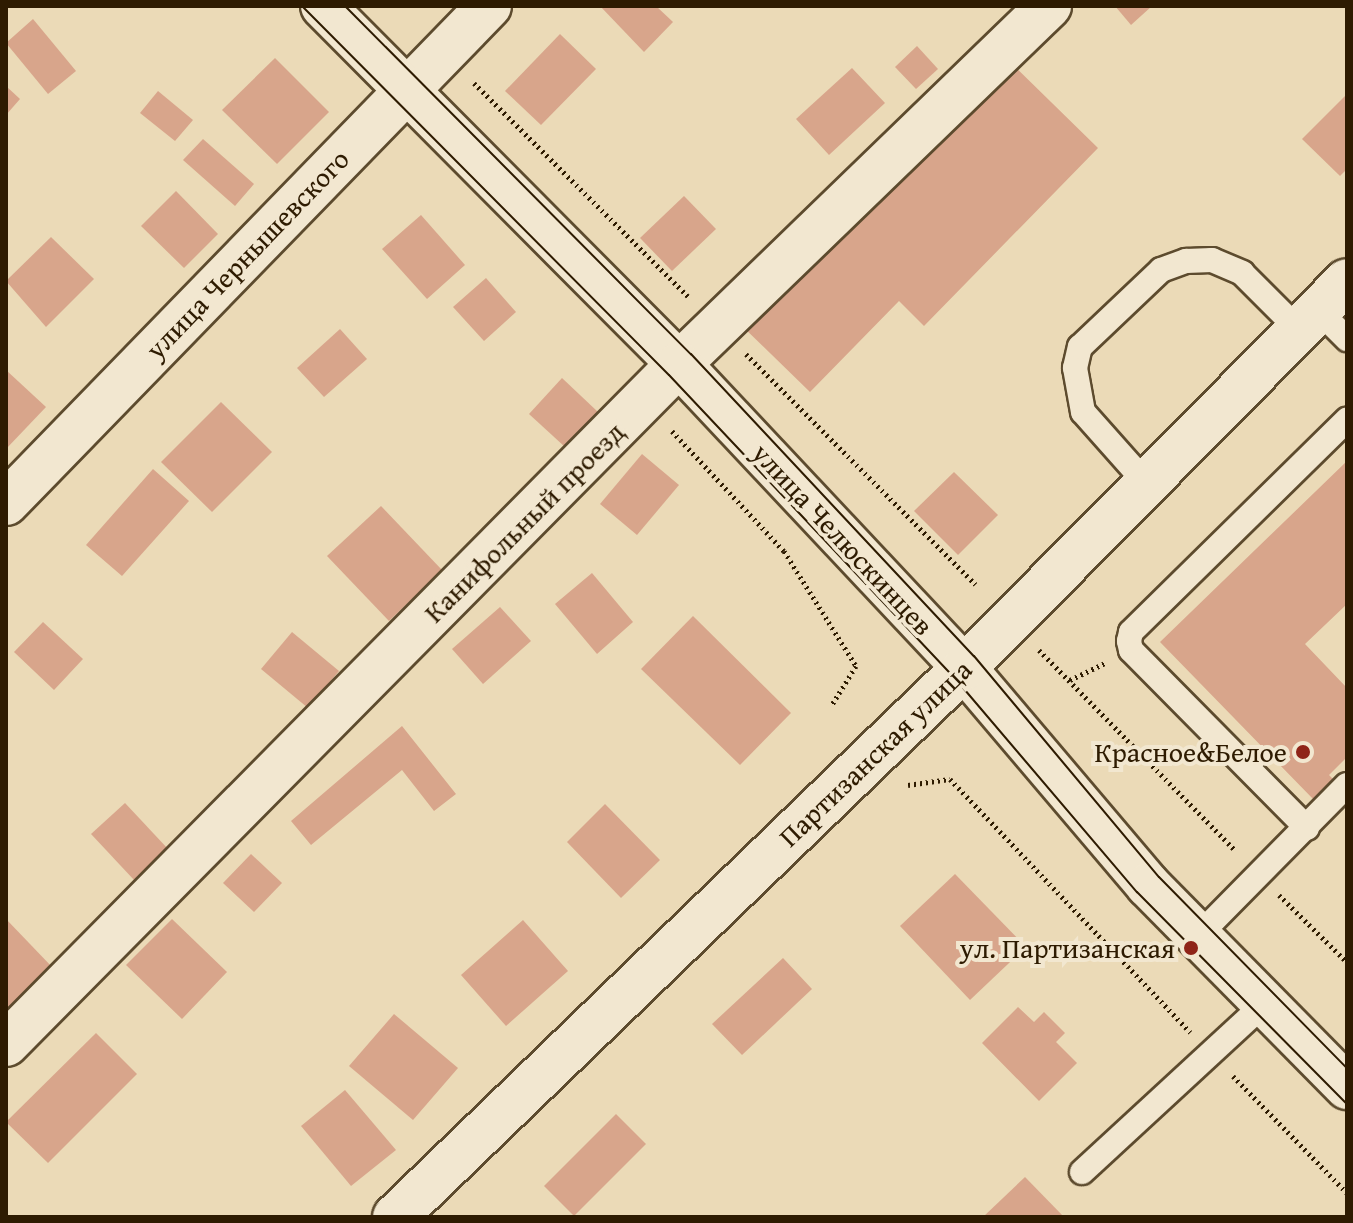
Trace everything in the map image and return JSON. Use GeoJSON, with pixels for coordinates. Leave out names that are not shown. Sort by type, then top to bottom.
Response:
{"type":"FeatureCollection","features":[{"type":"Feature","properties":{"kind":"street","name":"улица Челюскинцев"},"geometry":{"type":"LineString","coordinates":[[323,6],[679,364],[964,668],[1148,885],[1347,1087]]}},
{"type":"Feature","properties":{"kind":"street","name":"улица Чернышевского"},"geometry":{"type":"LineString","coordinates":[[6,503],[489,6]]}},
{"type":"Feature","properties":{"kind":"street","name":"Канифольный проезд"},"geometry":{"type":"LineString","coordinates":[[6,1044],[679,364],[1049,6]]}},
{"type":"Feature","properties":{"kind":"street","name":"Партизанская улица"},"geometry":{"type":"LineString","coordinates":[[395,1217],[964,668],[1147,484],[1328,315]]}},
{"type":"Feature","properties":{"kind":"lane"},"geometry":{"type":"LineString","coordinates":[[1147,484],[1083,412],[1075,368],[1080,347],[1161,270],[1186,261],[1212,260],[1328,315]]}},
{"type":"Feature","properties":{"kind":"lane"},"geometry":{"type":"LineString","coordinates":[[1307,828],[1131,650],[1129,641],[1131,632],[1347,420]]}},
{"type":"Feature","properties":{"kind":"lane"},"geometry":{"type":"LineString","coordinates":[[1198,936],[1347,785]]}},
{"type":"Feature","properties":{"kind":"lane"},"geometry":{"type":"LineString","coordinates":[[1082,1172],[1265,1003]]}},
{"type":"Feature","properties":{"kind":"path"},"geometry":{"type":"LineString","coordinates":[[644,401],[784,551],[856,666],[831,706]]}},
{"type":"Feature","properties":{"kind":"path"},"geometry":{"type":"LineString","coordinates":[[1033,643],[1347,962]]}},
{"type":"Feature","properties":{"kind":"path"},"geometry":{"type":"LineString","coordinates":[[908,785],[950,779],[1347,1193]]}},
{"type":"Feature","properties":{"kind":"building"},"geometry":{"type":"Polygon","coordinates":[[[600,6],[656,6],[673,22],[644,52],[600,6]]]}},
{"type":"Feature","properties":{"kind":"building"},"geometry":{"type":"Polygon","coordinates":[[[1115,6],[1152,6],[1131,25],[1115,6]]]}},
{"type":"Feature","properties":{"kind":"building"},"geometry":{"type":"Polygon","coordinates":[[[33,19],[76,71],[48,94],[6,43],[33,19]]]}},
{"type":"Feature","properties":{"kind":"building"},"geometry":{"type":"Polygon","coordinates":[[[560,34],[596,69],[541,125],[505,91],[560,34]]]}},
{"type":"Feature","properties":{"kind":"building"},"geometry":{"type":"Polygon","coordinates":[[[917,46],[938,69],[916,89],[895,67],[917,46]]]}},
{"type":"Feature","properties":{"kind":"building"},"geometry":{"type":"Polygon","coordinates":[[[1003,55],[1098,148],[924,326],[899,301],[810,392],[740,324],[1003,55]]]}},
{"type":"Feature","properties":{"kind":"building"},"geometry":{"type":"Polygon","coordinates":[[[275,58],[329,112],[277,164],[222,110],[275,58]]]}},
{"type":"Feature","properties":{"kind":"building"},"geometry":{"type":"Polygon","coordinates":[[[852,68],[885,103],[829,155],[796,119],[852,68]]]}},
{"type":"Feature","properties":{"kind":"building"},"geometry":{"type":"Polygon","coordinates":[[[6,86],[20,99],[6,115],[6,86]]]}},
{"type":"Feature","properties":{"kind":"building"},"geometry":{"type":"Polygon","coordinates":[[[158,91],[193,120],[175,141],[140,113],[158,91]]]}},
{"type":"Feature","properties":{"kind":"building"},"geometry":{"type":"Polygon","coordinates":[[[1347,94],[1347,169],[1340,176],[1302,139],[1347,94]]]}},
{"type":"Feature","properties":{"kind":"building"},"geometry":{"type":"Polygon","coordinates":[[[203,139],[254,184],[235,206],[183,160],[203,139]]]}},
{"type":"Feature","properties":{"kind":"building"},"geometry":{"type":"Polygon","coordinates":[[[176,191],[218,234],[184,268],[141,226],[176,191]]]}},
{"type":"Feature","properties":{"kind":"building"},"geometry":{"type":"Polygon","coordinates":[[[684,196],[716,229],[672,271],[640,238],[684,196]]]}},
{"type":"Feature","properties":{"kind":"building"},"geometry":{"type":"Polygon","coordinates":[[[421,215],[465,265],[427,299],[382,249],[421,215]]]}},
{"type":"Feature","properties":{"kind":"building"},"geometry":{"type":"Polygon","coordinates":[[[51,237],[94,279],[46,327],[6,281],[51,237]]]}},
{"type":"Feature","properties":{"kind":"building"},"geometry":{"type":"Polygon","coordinates":[[[486,278],[516,312],[484,341],[453,307],[486,278]]]}},
{"type":"Feature","properties":{"kind":"building"},"geometry":{"type":"Polygon","coordinates":[[[340,329],[367,359],[324,397],[297,368],[340,329]]]}},
{"type":"Feature","properties":{"kind":"building"},"geometry":{"type":"Polygon","coordinates":[[[6,370],[46,407],[6,449],[6,370]]]}},
{"type":"Feature","properties":{"kind":"building"},"geometry":{"type":"Polygon","coordinates":[[[562,378],[598,412],[565,447],[529,414],[562,378]]]}},
{"type":"Feature","properties":{"kind":"building"},"geometry":{"type":"Polygon","coordinates":[[[221,402],[272,452],[212,512],[161,462],[221,402]]]}},
{"type":"Feature","properties":{"kind":"building"},"geometry":{"type":"Polygon","coordinates":[[[642,454],[679,485],[637,535],[600,504],[642,454]]]}},
{"type":"Feature","properties":{"kind":"building"},"geometry":{"type":"Polygon","coordinates":[[[1347,461],[1347,604],[1305,644],[1347,688],[1347,757],[1329,775],[1336,782],[1315,801],[1160,642],[1347,461]]]}},
{"type":"Feature","properties":{"kind":"building"},"geometry":{"type":"Polygon","coordinates":[[[153,469],[189,501],[122,576],[86,545],[153,469]]]}},
{"type":"Feature","properties":{"kind":"building"},"geometry":{"type":"Polygon","coordinates":[[[954,472],[998,515],[958,555],[914,511],[954,472]]]}},
{"type":"Feature","properties":{"kind":"building"},"geometry":{"type":"Polygon","coordinates":[[[381,506],[442,570],[389,621],[327,556],[381,506]]]}},
{"type":"Feature","properties":{"kind":"building"},"geometry":{"type":"Polygon","coordinates":[[[592,573],[633,622],[597,654],[555,604],[592,573]]]}},
{"type":"Feature","properties":{"kind":"building"},"geometry":{"type":"Polygon","coordinates":[[[500,607],[531,641],[483,684],[452,649],[500,607]]]}},
{"type":"Feature","properties":{"kind":"building"},"geometry":{"type":"Polygon","coordinates":[[[693,616],[791,713],[740,765],[641,669],[693,616]]]}},
{"type":"Feature","properties":{"kind":"building"},"geometry":{"type":"Polygon","coordinates":[[[43,622],[83,659],[54,690],[14,652],[43,622]]]}},
{"type":"Feature","properties":{"kind":"building"},"geometry":{"type":"Polygon","coordinates":[[[292,632],[339,671],[308,708],[261,669],[292,632]]]}},
{"type":"Feature","properties":{"kind":"building"},"geometry":{"type":"Polygon","coordinates":[[[402,726],[456,794],[434,811],[402,770],[311,845],[291,821],[402,726]]]}},
{"type":"Feature","properties":{"kind":"building"},"geometry":{"type":"Polygon","coordinates":[[[125,803],[169,850],[135,881],[91,834],[125,803]]]}},
{"type":"Feature","properties":{"kind":"building"},"geometry":{"type":"Polygon","coordinates":[[[605,804],[660,860],[621,898],[567,842],[605,804]]]}},
{"type":"Feature","properties":{"kind":"building"},"geometry":{"type":"Polygon","coordinates":[[[251,854],[282,883],[254,912],[223,883],[251,854]]]}},
{"type":"Feature","properties":{"kind":"building"},"geometry":{"type":"Polygon","coordinates":[[[955,874],[1026,947],[970,1000],[900,926],[955,874]]]}},
{"type":"Feature","properties":{"kind":"building"},"geometry":{"type":"Polygon","coordinates":[[[6,919],[53,968],[6,1012],[6,919]]]}},
{"type":"Feature","properties":{"kind":"building"},"geometry":{"type":"Polygon","coordinates":[[[172,919],[227,972],[182,1019],[126,965],[172,919]]]}},
{"type":"Feature","properties":{"kind":"building"},"geometry":{"type":"Polygon","coordinates":[[[523,920],[568,971],[506,1026],[461,975],[523,920]]]}},
{"type":"Feature","properties":{"kind":"building"},"geometry":{"type":"Polygon","coordinates":[[[783,958],[812,989],[742,1055],[712,1024],[783,958]]]}},
{"type":"Feature","properties":{"kind":"building"},"geometry":{"type":"Polygon","coordinates":[[[1018,1007],[1034,1022],[1044,1012],[1065,1033],[1056,1042],[1077,1063],[1039,1101],[982,1043],[1018,1007]]]}},
{"type":"Feature","properties":{"kind":"building"},"geometry":{"type":"Polygon","coordinates":[[[394,1014],[458,1068],[413,1120],[349,1066],[394,1014]]]}},
{"type":"Feature","properties":{"kind":"building"},"geometry":{"type":"Polygon","coordinates":[[[96,1033],[137,1074],[48,1163],[6,1122],[96,1033]]]}},
{"type":"Feature","properties":{"kind":"building"},"geometry":{"type":"Polygon","coordinates":[[[345,1090],[396,1150],[351,1186],[301,1126],[345,1090]]]}},
{"type":"Feature","properties":{"kind":"building"},"geometry":{"type":"Polygon","coordinates":[[[616,1114],[646,1144],[574,1216],[544,1186],[616,1114]]]}},
{"type":"Feature","properties":{"kind":"building"},"geometry":{"type":"Polygon","coordinates":[[[1025,1177],[1064,1217],[983,1217],[1025,1177]]]}},
{"type":"Feature","properties":{"kind":"tram line"},"geometry":{"type":"LineString","coordinates":[[302,6],[669,375],[953,676],[1137,892],[1347,1104]]}},
{"type":"Feature","properties":{"kind":"tram line"},"geometry":{"type":"LineString","coordinates":[[345,6],[691,354],[974,656],[1159,877],[1347,1068]]}},
{"type":"Feature","properties":{"kind":"place","name":"Красное&Белое"},"geometry":{"type":"Point","coordinates":[1303,752]}},
{"type":"Feature","properties":{"kind":"place","name":"ул. Партизанская"},"geometry":{"type":"Point","coordinates":[1191,948]}}]}
